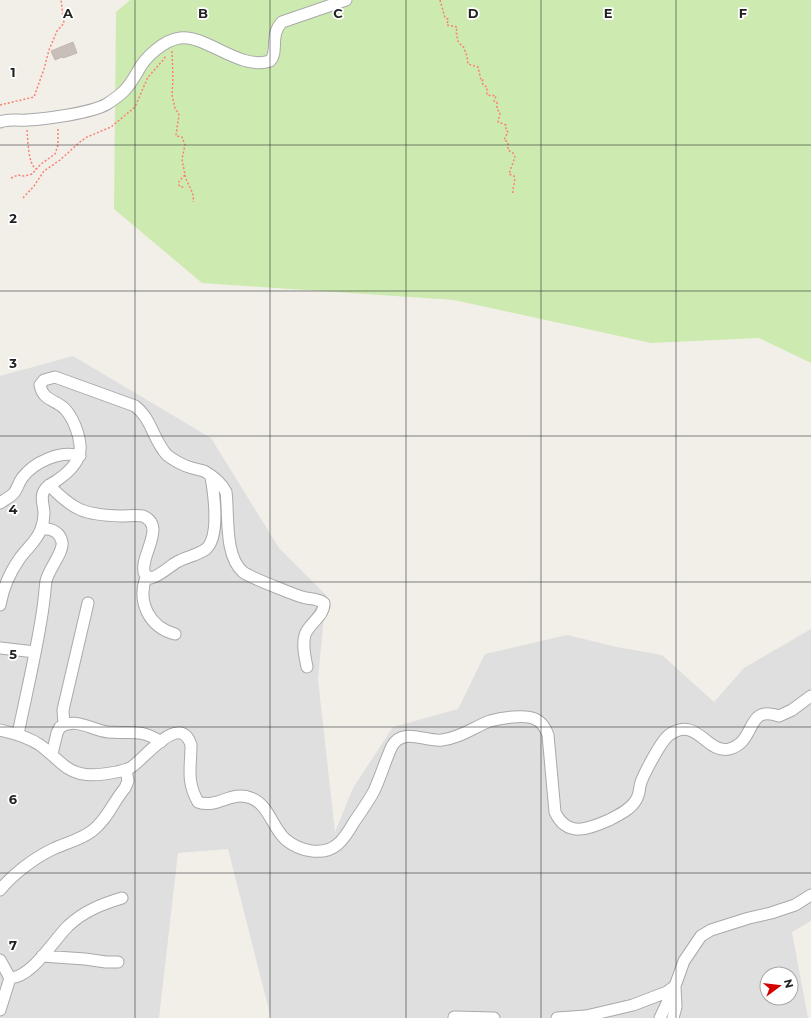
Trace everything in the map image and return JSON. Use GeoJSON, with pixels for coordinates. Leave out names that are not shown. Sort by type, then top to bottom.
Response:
{"type":"FeatureCollection","features":[{"type":"Feature","properties":{"kind":"street"},"geometry":{"type":"LineString","coordinates":[[0,122],[10,119],[28,120],[86,111],[106,104],[124,92],[141,66],[159,48],[168,41],[180,38],[201,42],[230,55],[250,61],[260,63],[270,61],[273,57],[274,33],[282,22],[346,0]]}},
{"type":"Feature","properties":{"kind":"street"},"geometry":{"type":"LineString","coordinates":[[0,605],[1,597],[9,577],[20,558],[34,542],[41,529],[44,514],[42,498],[44,490],[67,472],[76,463],[80,456],[80,442],[77,430],[70,415],[64,408],[44,395],[40,385],[44,380],[55,377],[135,406],[143,412],[159,443],[168,455],[190,468],[204,471],[224,488],[226,492],[233,557],[237,565],[244,573],[306,598],[322,601],[324,603],[323,610],[305,634],[304,654],[307,667]]}},
{"type":"Feature","properties":{"kind":"street"},"geometry":{"type":"LineString","coordinates":[[0,503],[14,493],[23,478],[32,468],[58,455],[69,454],[80,456]]}},
{"type":"Feature","properties":{"kind":"street"},"geometry":{"type":"LineString","coordinates":[[146,577],[154,578],[181,560],[204,550],[210,544],[214,535],[213,487],[211,477]]}},
{"type":"Feature","properties":{"kind":"street"},"geometry":{"type":"LineString","coordinates":[[49,485],[65,501],[81,511],[103,515],[140,515],[148,519],[151,524],[152,536],[143,562],[143,571],[146,577],[142,594],[146,612],[158,626],[175,634]]}},
{"type":"Feature","properties":{"kind":"street"},"geometry":{"type":"LineString","coordinates":[[18,734],[35,652],[45,597],[46,581],[51,568],[60,554],[62,546],[61,538],[55,531],[51,529],[41,529]]}},
{"type":"Feature","properties":{"kind":"street"},"geometry":{"type":"LineString","coordinates":[[64,725],[63,710],[88,603]]}},
{"type":"Feature","properties":{"kind":"street"},"geometry":{"type":"LineString","coordinates":[[0,648],[35,652]]}},
{"type":"Feature","properties":{"kind":"street"},"geometry":{"type":"LineString","coordinates":[[0,730],[18,734],[38,744],[52,754],[66,768],[85,775],[98,776],[129,769],[147,752],[168,736],[176,733],[184,735],[190,741],[191,745],[190,782],[198,802],[211,804],[232,796],[244,796],[250,798],[262,804],[280,833],[289,843],[308,850],[322,851],[334,847],[345,837],[372,794],[392,746],[396,740],[403,736],[411,736],[428,740],[442,740],[456,737],[490,721],[502,718],[527,716],[535,719],[544,727],[548,736],[555,812],[564,823],[572,828],[582,830],[592,828],[612,818],[633,804],[639,795],[641,783],[662,743],[672,733],[682,730],[692,731],[718,749],[730,749],[742,742],[748,734],[751,724],[757,717],[770,713],[779,716],[808,701]]}},
{"type":"Feature","properties":{"kind":"street"},"geometry":{"type":"LineString","coordinates":[[52,754],[60,727],[74,723],[79,723],[107,732],[138,732],[152,736],[161,742]]}},
{"type":"Feature","properties":{"kind":"street"},"geometry":{"type":"LineString","coordinates":[[0,890],[15,875],[40,856],[84,836],[98,826],[125,788],[128,781],[126,770]]}},
{"type":"Feature","properties":{"kind":"street"},"geometry":{"type":"LineString","coordinates":[[660,1018],[675,986],[684,961],[701,936],[711,930],[795,905],[811,895]]}},
{"type":"Feature","properties":{"kind":"street"},"geometry":{"type":"LineString","coordinates":[[10,978],[20,976],[42,956],[68,926],[82,915],[102,904],[122,898]]}},
{"type":"Feature","properties":{"kind":"street"},"geometry":{"type":"LineString","coordinates":[[42,956],[118,962]]}},
{"type":"Feature","properties":{"kind":"street"},"geometry":{"type":"LineString","coordinates":[[0,960],[10,978],[2,1012]]}},
{"type":"Feature","properties":{"kind":"street"},"geometry":{"type":"LineString","coordinates":[[557,1018],[586,1016],[633,1005],[667,992],[675,986]]}},
{"type":"Feature","properties":{"kind":"street"},"geometry":{"type":"LineString","coordinates":[[673,1018],[676,1007],[675,986]]}},
{"type":"Feature","properties":{"kind":"street"},"geometry":{"type":"LineString","coordinates":[[454,1017],[494,1018]]}},
{"type":"Feature","properties":{"kind":"path"},"geometry":{"type":"LineString","coordinates":[[0,105],[34,97],[43,74],[48,50],[54,37],[64,22],[61,0]]}},
{"type":"Feature","properties":{"kind":"path"},"geometry":{"type":"LineString","coordinates":[[440,0],[445,18],[448,19],[447,25],[457,27],[456,33],[458,41],[463,46],[468,64],[478,67],[481,80],[483,80],[483,85],[487,87],[487,95],[496,96],[494,101],[497,102],[497,110],[500,113],[498,122],[506,125],[506,130],[508,132],[504,140],[508,142],[508,150],[514,153],[515,157],[509,174],[514,176],[515,179],[512,195]]}},
{"type":"Feature","properties":{"kind":"path"},"geometry":{"type":"LineString","coordinates":[[23,198],[34,186],[44,171],[60,160],[80,142],[111,128],[135,107],[148,77],[164,59],[168,50],[172,47],[172,95],[179,115],[176,136],[182,137],[184,145],[182,158],[186,181],[194,196],[193,202]]}},
{"type":"Feature","properties":{"kind":"path"},"geometry":{"type":"LineString","coordinates":[[11,178],[18,175],[32,174],[54,154],[58,145],[58,125],[56,116]]}},
{"type":"Feature","properties":{"kind":"path"},"geometry":{"type":"LineString","coordinates":[[28,120],[27,140],[32,166],[36,169]]}},
{"type":"Feature","properties":{"kind":"path"},"geometry":{"type":"LineString","coordinates":[[184,187],[180,187],[179,181],[185,175]]}},
{"type":"Feature","properties":{"kind":"shaded area"},"geometry":{"type":"Polygon","coordinates":[[[73,356],[211,438],[279,548],[326,595],[318,679],[335,832],[353,788],[393,727],[458,709],[485,654],[567,635],[617,647],[662,655],[714,702],[744,668],[811,629],[811,921],[792,932],[798,966],[759,966],[759,1006],[799,1006],[799,970],[808,1018],[271,1018],[228,849],[178,853],[159,1018],[0,1018],[0,376],[73,356]]]}},
{"type":"Feature","properties":{"kind":"green space"},"geometry":{"type":"Polygon","coordinates":[[[130,0],[811,0],[811,363],[759,338],[651,343],[454,300],[202,283],[114,209],[116,12],[130,0]]]}},
{"type":"Feature","properties":{"kind":"building"},"geometry":{"type":"Polygon","coordinates":[[[73,42],[77,53],[55,60],[51,51],[73,42]]]}}]}
